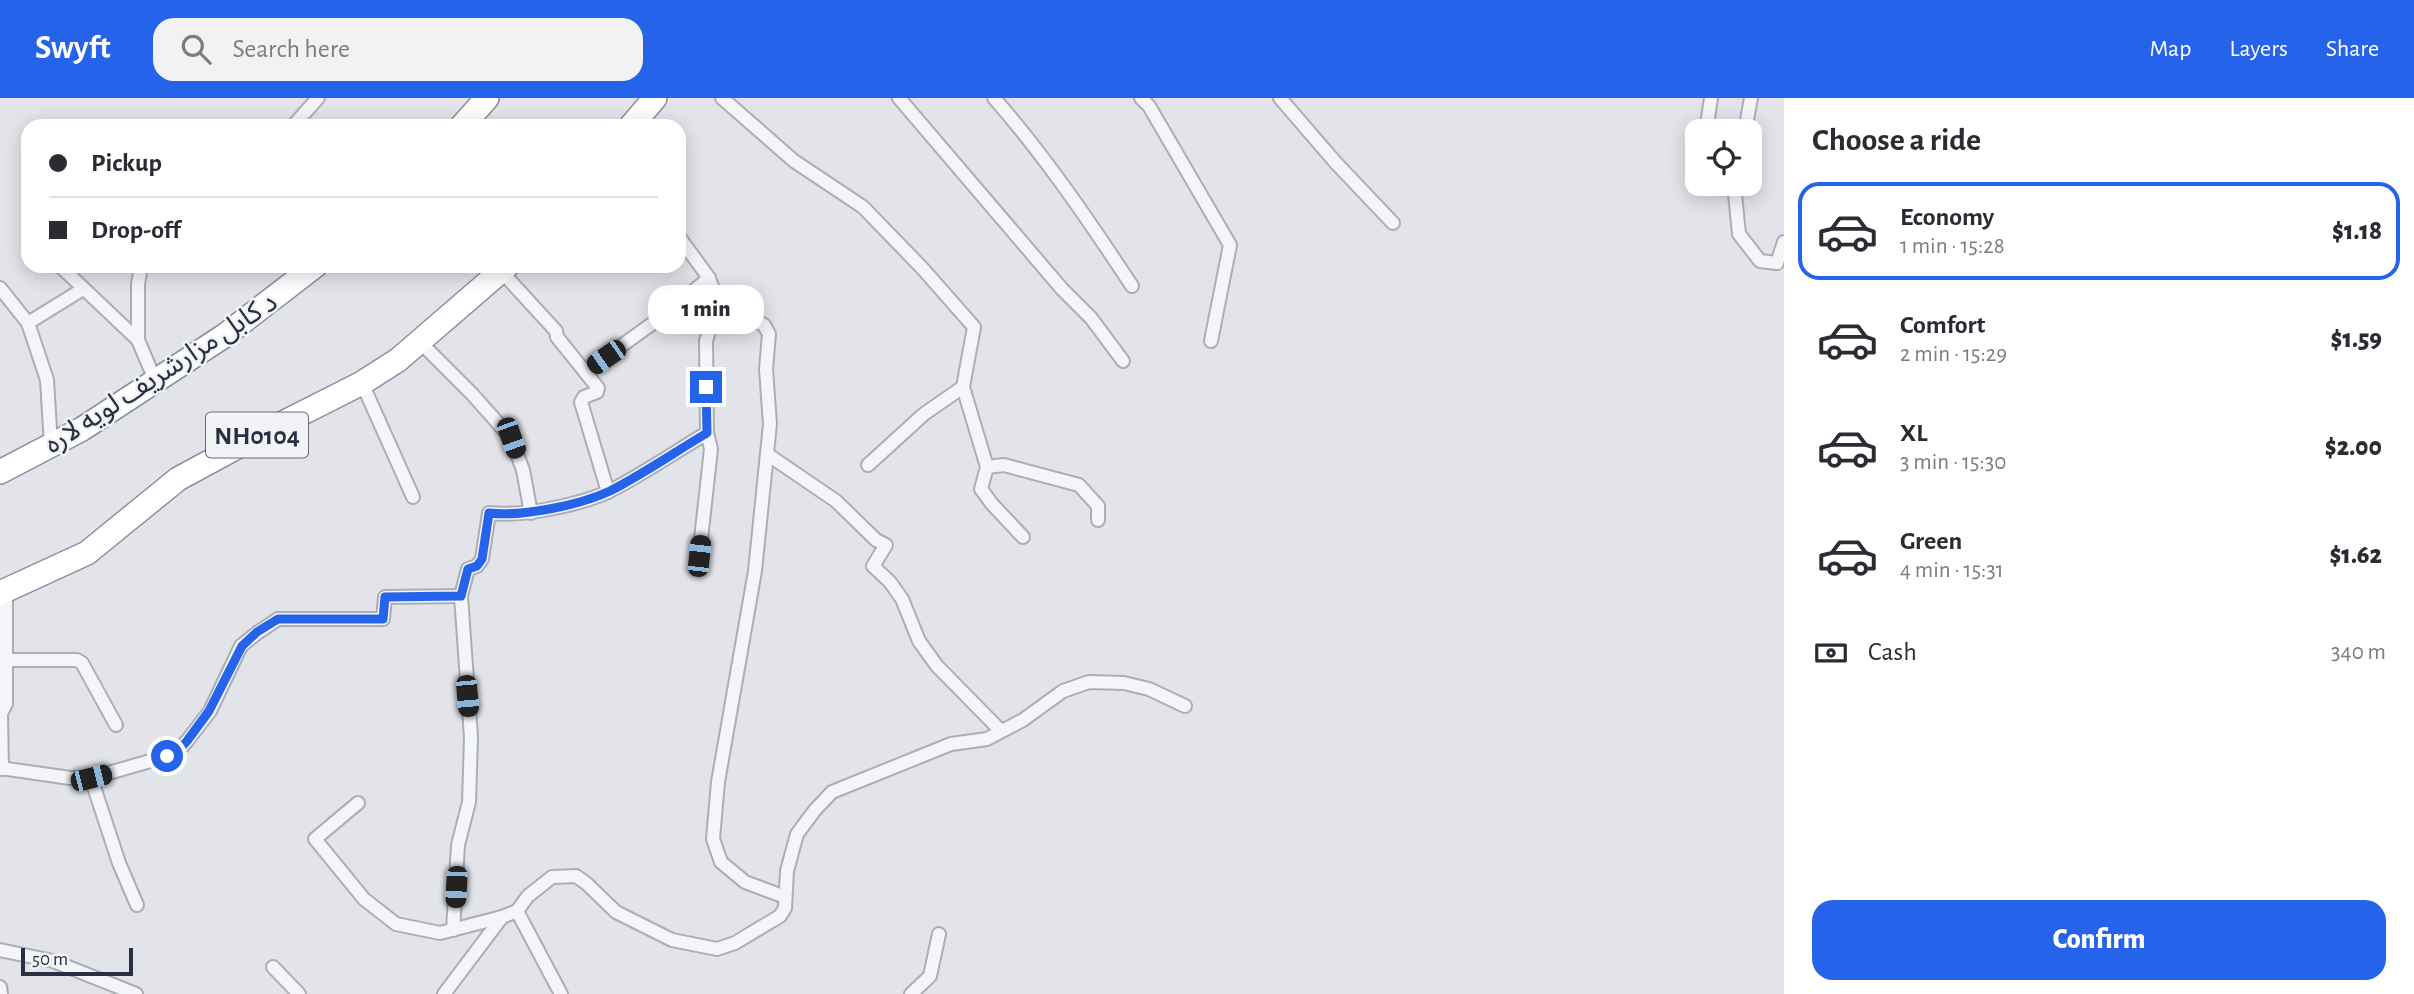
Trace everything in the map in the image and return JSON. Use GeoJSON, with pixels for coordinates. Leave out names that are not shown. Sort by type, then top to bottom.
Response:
{"type":"FeatureCollection","features":[{"type":"Feature","properties":{"kind":"highway"},"geometry":{"type":"LineString","coordinates":[[468,119],[487,98]]}},
{"type":"Feature","properties":{"kind":"highway"},"geometry":{"type":"LineString","coordinates":[[637,119],[655,98]]}},
{"type":"Feature","properties":{"kind":"highway","name":"د کابل مزارشریف لویه لاره"},"geometry":{"type":"LineString","coordinates":[[0,472],[82,429],[224,336],[307,273]]}},
{"type":"Feature","properties":{"kind":"highway","name":"NH0104"},"geometry":{"type":"LineString","coordinates":[[3,592],[87,553],[177,479],[362,383],[398,360],[499,273]]}},
{"type":"Feature","properties":{"kind":"street"},"geometry":{"type":"LineString","coordinates":[[299,119],[318,98]]}},
{"type":"Feature","properties":{"kind":"street"},"geometry":{"type":"LineString","coordinates":[[722,98],[793,161],[863,207],[974,327],[963,387],[987,467],[981,489],[992,505],[1023,537]]}},
{"type":"Feature","properties":{"kind":"street"},"geometry":{"type":"LineString","coordinates":[[899,98],[1062,289],[1091,318],[1123,361]]}},
{"type":"Feature","properties":{"kind":"street"},"geometry":{"type":"LineString","coordinates":[[994,98],[1028,139],[1132,286]]}},
{"type":"Feature","properties":{"kind":"street"},"geometry":{"type":"LineString","coordinates":[[1141,98],[1149,106],[1230,245],[1211,341]]}},
{"type":"Feature","properties":{"kind":"street"},"geometry":{"type":"LineString","coordinates":[[1280,98],[1336,163],[1393,222]]}},
{"type":"Feature","properties":{"kind":"street"},"geometry":{"type":"LineString","coordinates":[[1708,119],[1711,98]]}},
{"type":"Feature","properties":{"kind":"street"},"geometry":{"type":"LineString","coordinates":[[1747,119],[1751,98]]}},
{"type":"Feature","properties":{"kind":"street"},"geometry":{"type":"LineString","coordinates":[[1735,196],[1739,234],[1760,261],[1777,263],[1784,242]]}},
{"type":"Feature","properties":{"kind":"street"},"geometry":{"type":"LineString","coordinates":[[686,247],[709,278],[718,303],[706,341],[707,433],[711,449],[699,556]]}},
{"type":"Feature","properties":{"kind":"street"},"geometry":{"type":"LineString","coordinates":[[67,273],[138,340]]}},
{"type":"Feature","properties":{"kind":"street"},"geometry":{"type":"LineString","coordinates":[[140,273],[138,340],[155,380]]}},
{"type":"Feature","properties":{"kind":"street"},"geometry":{"type":"LineString","coordinates":[[507,273],[556,331],[598,390],[581,399],[581,402],[608,492]]}},
{"type":"Feature","properties":{"kind":"street"},"geometry":{"type":"LineString","coordinates":[[585,372],[667,313],[709,278]]}},
{"type":"Feature","properties":{"kind":"street"},"geometry":{"type":"LineString","coordinates":[[0,288],[29,323],[47,380],[51,446]]}},
{"type":"Feature","properties":{"kind":"street"},"geometry":{"type":"LineString","coordinates":[[29,323],[83,289]]}},
{"type":"Feature","properties":{"kind":"street"},"geometry":{"type":"LineString","coordinates":[[718,303],[764,325],[769,334],[766,369],[770,424],[755,571],[718,782],[713,839],[721,862],[745,882],[785,897]]}},
{"type":"Feature","properties":{"kind":"street"},"geometry":{"type":"LineString","coordinates":[[419,341],[474,394],[511,438],[523,470],[531,513]]}},
{"type":"Feature","properties":{"kind":"street"},"geometry":{"type":"LineString","coordinates":[[362,383],[413,497]]}},
{"type":"Feature","properties":{"kind":"street"},"geometry":{"type":"LineString","coordinates":[[868,465],[924,414],[963,387]]}},
{"type":"Feature","properties":{"kind":"street"},"geometry":{"type":"LineString","coordinates":[[453,930],[458,845],[469,802],[471,737],[461,596],[468,569],[477,566],[482,559],[489,513],[531,513],[608,492],[707,433]]}},
{"type":"Feature","properties":{"kind":"street"},"geometry":{"type":"LineString","coordinates":[[767,454],[836,501],[876,540],[886,545],[873,566],[890,582],[902,599],[919,641],[937,666],[1001,731]]}},
{"type":"Feature","properties":{"kind":"street"},"geometry":{"type":"LineString","coordinates":[[987,467],[1003,465],[1079,485],[1098,506],[1098,520]]}},
{"type":"Feature","properties":{"kind":"street"},"geometry":{"type":"LineString","coordinates":[[3,592],[6,706],[1,713],[1,768],[70,778],[91,778],[177,752],[209,711],[242,646],[257,632],[278,619],[383,619],[385,597],[461,596]]}},
{"type":"Feature","properties":{"kind":"street"},"geometry":{"type":"LineString","coordinates":[[6,660],[77,660],[82,663],[116,725]]}},
{"type":"Feature","properties":{"kind":"street"},"geometry":{"type":"LineString","coordinates":[[358,803],[315,839],[364,899],[396,924],[440,933],[502,917],[517,911],[528,896],[552,877],[576,876],[616,912],[672,940],[717,949],[735,943],[780,916],[785,908],[786,871],[797,834],[832,792],[951,744],[987,739],[1023,720],[1063,691],[1089,682],[1124,682],[1149,689],[1185,706]]}},
{"type":"Feature","properties":{"kind":"street"},"geometry":{"type":"LineString","coordinates":[[91,778],[119,863],[137,905]]}},
{"type":"Feature","properties":{"kind":"street"},"geometry":{"type":"LineString","coordinates":[[517,911],[561,994]]}},
{"type":"Feature","properties":{"kind":"street"},"geometry":{"type":"LineString","coordinates":[[444,994],[502,917]]}},
{"type":"Feature","properties":{"kind":"street"},"geometry":{"type":"LineString","coordinates":[[911,994],[930,976],[939,934]]}},
{"type":"Feature","properties":{"kind":"street"},"geometry":{"type":"LineString","coordinates":[[0,950],[53,961],[136,994]]}},
{"type":"Feature","properties":{"kind":"street"},"geometry":{"type":"LineString","coordinates":[[273,967],[299,994]]}},
{"type":"Feature","properties":{"kind":"street"},"geometry":{"type":"LineString","coordinates":[[0,987],[1,994]]}},
{"type":"Feature","properties":{"kind":"route"},"geometry":{"type":"LineString","coordinates":[[167,756],[177,752],[209,711],[242,646],[257,632],[278,619],[383,619],[385,597],[461,596],[468,569],[477,566],[482,559],[489,513],[531,513],[608,492],[707,433],[706,387]]}}]}
